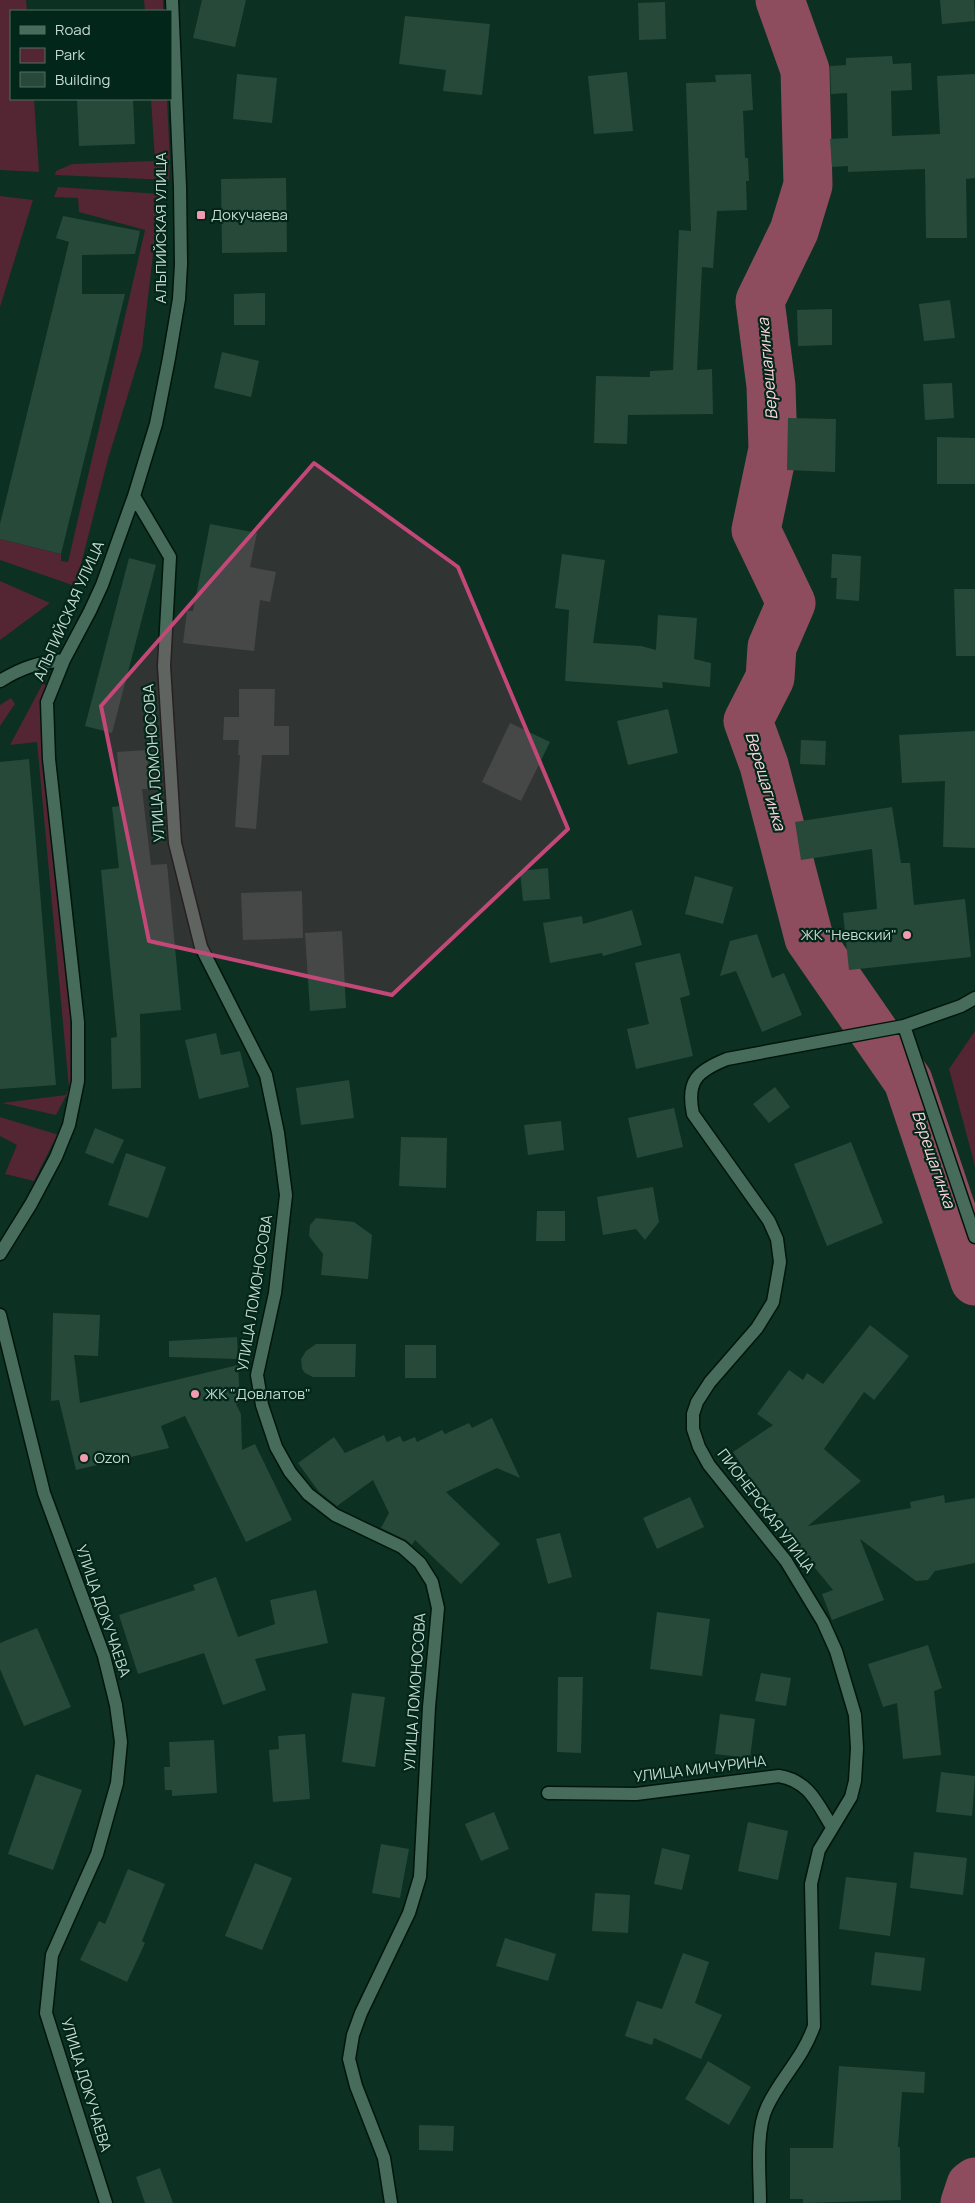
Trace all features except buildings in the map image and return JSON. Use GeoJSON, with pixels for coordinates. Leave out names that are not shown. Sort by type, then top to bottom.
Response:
{"type":"FeatureCollection","features":[{"type":"Feature","properties":{"kind":"street","name":"АЛЬПИЙСКАЯ УЛИЦА"},"geometry":{"type":"LineString","coordinates":[[0,1254],[31,1204],[56,1157],[69,1125],[78,1081],[78,1022],[49,759],[47,702],[64,660],[102,585],[134,496],[156,424],[170,358],[179,299],[180,187],[172,0]]}},
{"type":"Feature","properties":{"kind":"street","name":"УЛИЦА ЛОМОНОСОВА"},"geometry":{"type":"LineString","coordinates":[[134,496],[170,557],[164,666],[175,843],[201,947],[266,1075],[278,1133],[286,1195],[275,1292],[257,1375],[262,1405],[276,1447],[290,1472],[308,1494],[335,1515],[402,1547],[420,1563],[432,1582],[438,1608],[429,1707],[420,1877],[409,1913],[361,2013],[353,2035],[350,2060],[356,2086],[384,2158],[391,2203]]}},
{"type":"Feature","properties":{"kind":"street"},"geometry":{"type":"LineString","coordinates":[[0,681],[20,669],[37,663],[64,660]]}},
{"type":"Feature","properties":{"kind":"street","name":"ПИОНЕРСКАЯ УЛИЦА"},"geometry":{"type":"LineString","coordinates":[[760,2203],[761,2148],[764,2116],[774,2093],[808,2044],[814,2026],[811,1884],[819,1850],[851,1797],[855,1781],[857,1748],[855,1715],[836,1650],[823,1622],[786,1561],[709,1466],[699,1447],[693,1429],[693,1414],[701,1396],[710,1382],[757,1328],[773,1302],[780,1262],[777,1239],[769,1221],[693,1114],[690,1096],[695,1079],[705,1068],[727,1059],[904,1026],[961,1006],[975,998]]}},
{"type":"Feature","properties":{"kind":"street"},"geometry":{"type":"LineString","coordinates":[[904,1026],[975,1237]]}},
{"type":"Feature","properties":{"kind":"street","name":"УЛИЦА ДОКУЧАЕВА"},"geometry":{"type":"LineString","coordinates":[[0,1315],[44,1493],[104,1656],[116,1705],[121,1742],[117,1783],[97,1854],[52,1955],[46,2013],[106,2203]]}},
{"type":"Feature","properties":{"kind":"street","name":"УЛИЦА МИЧУРИНА"},"geometry":{"type":"LineString","coordinates":[[548,1792],[636,1794],[779,1776],[799,1782],[808,1790],[832,1826]]}},
{"type":"Feature","properties":{"kind":"highlighted area"},"geometry":{"type":"Polygon","coordinates":[[[314,463],[458,567],[568,829],[392,995],[149,941],[101,706],[314,463]]]}},
{"type":"Feature","properties":{"kind":"green space"},"geometry":{"type":"Polygon","coordinates":[[[0,0],[26,0],[27,10],[10,10],[10,100],[34,100],[39,172],[0,170],[0,0]]]}},
{"type":"Feature","properties":{"kind":"green space"},"geometry":{"type":"Polygon","coordinates":[[[144,0],[163,0],[163,10],[145,10],[144,0]]]}},
{"type":"Feature","properties":{"kind":"green space"},"geometry":{"type":"Polygon","coordinates":[[[151,100],[167,100],[169,180],[55,175],[56,171],[72,164],[155,161],[151,100]]]}},
{"type":"Feature","properties":{"kind":"green space"},"geometry":{"type":"Polygon","coordinates":[[[58,187],[160,194],[142,349],[108,459],[81,564],[78,587],[0,560],[0,539],[61,554],[61,561],[68,562],[145,230],[79,212],[78,198],[54,197],[58,187]]]}},
{"type":"Feature","properties":{"kind":"green space"},"geometry":{"type":"Polygon","coordinates":[[[0,196],[33,200],[0,307],[0,196]]]}},
{"type":"Feature","properties":{"kind":"green space"},"geometry":{"type":"Polygon","coordinates":[[[0,581],[50,603],[0,640],[0,581]]]}},
{"type":"Feature","properties":{"kind":"green space"},"geometry":{"type":"Polygon","coordinates":[[[43,683],[47,686],[44,743],[70,1010],[73,1080],[70,1100],[66,1096],[56,1115],[2,1103],[66,1095],[69,1088],[37,742],[10,745],[43,683]]]}},
{"type":"Feature","properties":{"kind":"green space"},"geometry":{"type":"Polygon","coordinates":[[[11,698],[15,704],[0,726],[0,705],[11,698]]]}},
{"type":"Feature","properties":{"kind":"green space"},"geometry":{"type":"Polygon","coordinates":[[[975,1031],[975,1166],[949,1069],[975,1031]]]}},
{"type":"Feature","properties":{"kind":"green space"},"geometry":{"type":"Polygon","coordinates":[[[0,1117],[59,1135],[34,1181],[5,1174],[17,1145],[0,1136],[0,1117]]]}},
{"type":"Feature","properties":{"kind":"waterway","name":"Верещагинка"},"geometry":{"type":"LineString","coordinates":[[780,0],[805,70],[808,185],[794,231],[760,301],[771,386],[773,449],[756,530],[791,603],[772,647],[770,678],[748,721],[764,765],[809,938],[908,1081],[975,1281]]}},
{"type":"Feature","properties":{"kind":"waterway","name":"Верещагинка"},"geometry":{"type":"LineString","coordinates":[[965,2203],[971,2185],[975,2182]]}},
{"type":"Feature","properties":{"kind":"place","name":"Докучаева"},"geometry":{"type":"Point","coordinates":[201,215]}},
{"type":"Feature","properties":{"kind":"place","name":"ЖК \"Невский\""},"geometry":{"type":"Point","coordinates":[907,935]}},
{"type":"Feature","properties":{"kind":"place","name":"ЖК \"Довлатов\""},"geometry":{"type":"Point","coordinates":[195,1394]}},
{"type":"Feature","properties":{"kind":"place","name":"Ozon"},"geometry":{"type":"Point","coordinates":[84,1458]}}]}
